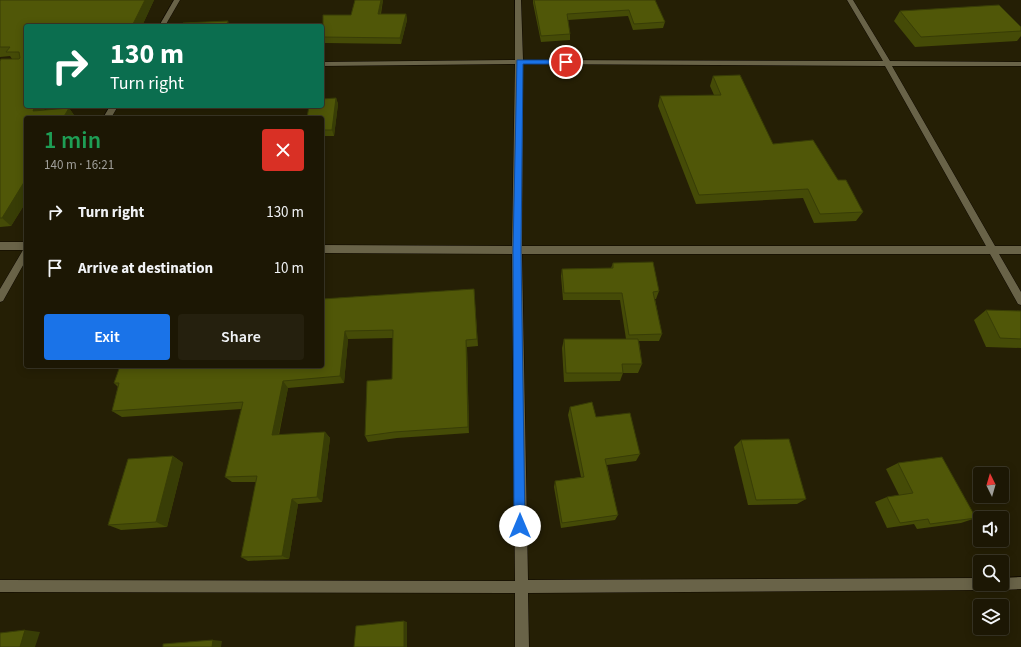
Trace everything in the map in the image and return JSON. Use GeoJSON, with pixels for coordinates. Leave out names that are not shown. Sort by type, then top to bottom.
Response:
{"type":"FeatureCollection","features":[{"type":"Feature","properties":{"kind":"street"},"geometry":{"type":"LineString","coordinates":[[163,24],[177,0]]}},
{"type":"Feature","properties":{"kind":"street"},"geometry":{"type":"LineString","coordinates":[[518,0],[519,62],[517,250],[520,587],[522,647]]}},
{"type":"Feature","properties":{"kind":"street"},"geometry":{"type":"LineString","coordinates":[[850,0],[888,64],[1021,301]]}},
{"type":"Feature","properties":{"kind":"street"},"geometry":{"type":"LineString","coordinates":[[324,64],[519,62],[1021,64]]}},
{"type":"Feature","properties":{"kind":"street"},"geometry":{"type":"LineString","coordinates":[[0,246],[24,246]]}},
{"type":"Feature","properties":{"kind":"street"},"geometry":{"type":"LineString","coordinates":[[324,249],[1021,250]]}},
{"type":"Feature","properties":{"kind":"street"},"geometry":{"type":"LineString","coordinates":[[0,298],[24,256]]}},
{"type":"Feature","properties":{"kind":"street"},"geometry":{"type":"LineString","coordinates":[[0,586],[520,587],[973,584]]}},
{"type":"Feature","properties":{"kind":"street"},"geometry":{"type":"LineString","coordinates":[[1009,584],[1021,584]]}},
{"type":"Feature","properties":{"kind":"building"},"geometry":{"type":"Polygon","coordinates":[[[0,0],[145,0],[133,24],[24,24],[24,108],[34,108],[33,111],[69,108],[64,116],[24,116],[24,182],[2,218],[0,218],[0,61],[1,59],[20,58],[19,52],[6,52],[10,47],[0,47],[0,0]]]}},
{"type":"Feature","properties":{"kind":"building"},"geometry":{"type":"Polygon","coordinates":[[[355,0],[381,0],[378,14],[406,14],[400,38],[324,37],[323,15],[351,15],[355,0]]]}},
{"type":"Feature","properties":{"kind":"building"},"geometry":{"type":"Polygon","coordinates":[[[534,0],[655,0],[665,22],[634,24],[629,10],[567,14],[570,34],[541,36],[534,0]]]}},
{"type":"Feature","properties":{"kind":"building"},"geometry":{"type":"Polygon","coordinates":[[[999,5],[1021,27],[1021,31],[921,37],[900,11],[999,5]]]}},
{"type":"Feature","properties":{"kind":"building"},"geometry":{"type":"Polygon","coordinates":[[[228,21],[227,24],[183,23],[228,21]]]}},
{"type":"Feature","properties":{"kind":"building"},"geometry":{"type":"Polygon","coordinates":[[[740,75],[773,144],[813,140],[838,180],[846,180],[863,212],[820,214],[808,189],[699,195],[660,96],[721,95],[713,76],[740,75]]]}},
{"type":"Feature","properties":{"kind":"building"},"geometry":{"type":"Polygon","coordinates":[[[336,98],[332,130],[324,130],[324,116],[307,116],[309,108],[324,108],[324,99],[336,98]]]}},
{"type":"Feature","properties":{"kind":"building"},"geometry":{"type":"Polygon","coordinates":[[[653,262],[659,291],[653,292],[662,334],[629,335],[622,293],[564,293],[562,269],[613,268],[613,263],[653,262]]]}},
{"type":"Feature","properties":{"kind":"building"},"geometry":{"type":"Polygon","coordinates":[[[474,289],[477,339],[466,340],[468,427],[394,432],[365,436],[367,381],[392,379],[393,330],[345,331],[340,376],[283,381],[272,435],[325,432],[317,497],[292,499],[282,556],[241,557],[257,476],[225,477],[243,402],[112,411],[119,383],[114,383],[119,368],[324,368],[324,299],[474,289]]]}},
{"type":"Feature","properties":{"kind":"building"},"geometry":{"type":"Polygon","coordinates":[[[986,310],[1021,311],[1021,339],[1000,338],[986,310]]]}},
{"type":"Feature","properties":{"kind":"building"},"geometry":{"type":"Polygon","coordinates":[[[564,339],[638,339],[642,364],[622,364],[623,373],[566,373],[564,339]]]}},
{"type":"Feature","properties":{"kind":"building"},"geometry":{"type":"Polygon","coordinates":[[[592,402],[596,417],[630,413],[640,454],[605,459],[618,515],[562,523],[555,481],[584,477],[570,407],[592,402]]]}},
{"type":"Feature","properties":{"kind":"building"},"geometry":{"type":"Polygon","coordinates":[[[789,439],[806,499],[756,500],[741,440],[789,439]]]}},
{"type":"Feature","properties":{"kind":"building"},"geometry":{"type":"Polygon","coordinates":[[[173,456],[156,522],[108,525],[128,459],[173,456]]]}},
{"type":"Feature","properties":{"kind":"building"},"geometry":{"type":"Polygon","coordinates":[[[942,457],[973,513],[973,518],[930,524],[928,519],[900,523],[887,497],[913,493],[898,463],[942,457]]]}},
{"type":"Feature","properties":{"kind":"building"},"geometry":{"type":"Polygon","coordinates":[[[404,621],[404,647],[354,647],[356,626],[404,621]]]}},
{"type":"Feature","properties":{"kind":"building"},"geometry":{"type":"Polygon","coordinates":[[[25,630],[20,647],[0,647],[0,633],[25,630]]]}},
{"type":"Feature","properties":{"kind":"building"},"geometry":{"type":"Polygon","coordinates":[[[213,640],[212,647],[163,647],[163,644],[213,640]]]}},
{"type":"Feature","properties":{"kind":"route"},"geometry":{"type":"LineString","coordinates":[[520,526],[517,250],[519,62],[566,62]]}}]}
